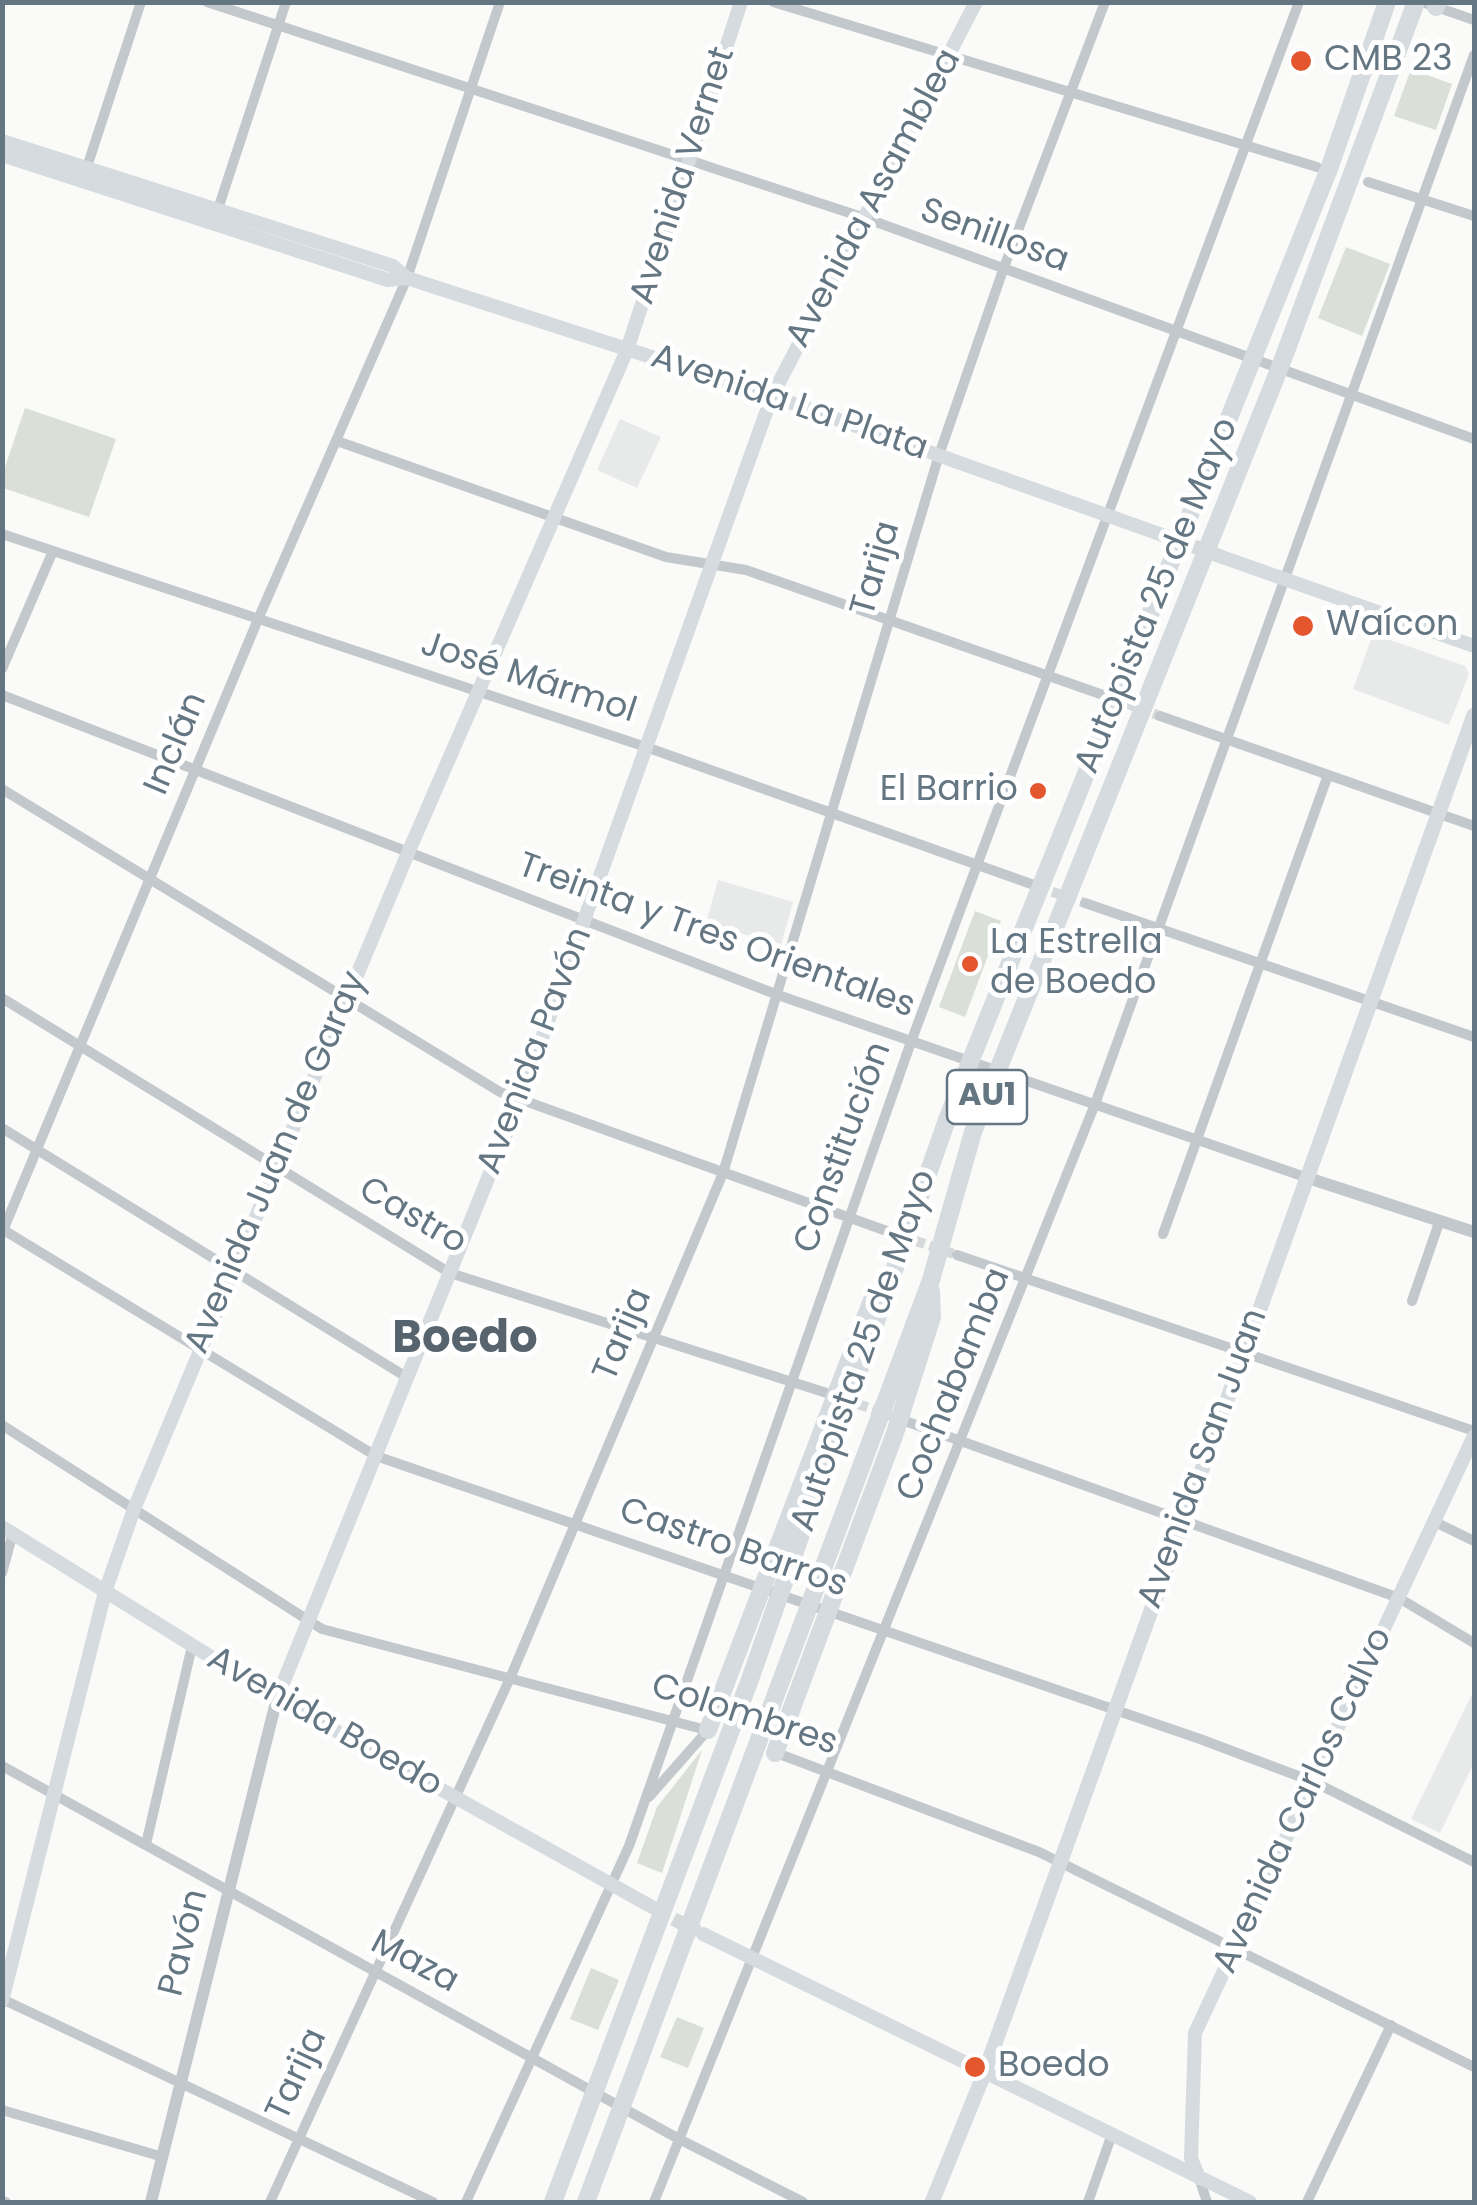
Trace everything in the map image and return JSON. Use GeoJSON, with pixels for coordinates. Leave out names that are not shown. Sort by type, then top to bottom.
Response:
{"type":"FeatureCollection","features":[{"type":"Feature","properties":{"kind":"highway","name":"Autopista 25 de Mayo"},"geometry":{"type":"LineString","coordinates":[[553,2202],[742,1700],[928,1172],[1322,186],[1387,2]]}},
{"type":"Feature","properties":{"kind":"highway","name":"Autopista 25 de Mayo"},"geometry":{"type":"LineString","coordinates":[[586,2202],[931,1280],[973,1132],[1428,4]]}},
{"type":"Feature","properties":{"kind":"highway"},"geometry":{"type":"LineString","coordinates":[[708,1730],[855,1338],[928,1172]]}},
{"type":"Feature","properties":{"kind":"highway"},"geometry":{"type":"LineString","coordinates":[[776,1753],[894,1436],[932,1317],[931,1280]]}},
{"type":"Feature","properties":{"kind":"main road","name":"Avenida Vernet"},"geometry":{"type":"LineString","coordinates":[[627,350],[741,2]]}},
{"type":"Feature","properties":{"kind":"main road","name":"Avenida Asamblea"},"geometry":{"type":"LineString","coordinates":[[772,396],[976,2]]}},
{"type":"Feature","properties":{"kind":"main road","name":"Avenida La Plata"},"geometry":{"type":"LineString","coordinates":[[2,141],[84,174],[216,216],[388,280],[407,278],[772,396],[1168,538]]}},
{"type":"Feature","properties":{"kind":"main road","name":"Avenida La Plata"},"geometry":{"type":"LineString","coordinates":[[2,155],[84,174]]}},
{"type":"Feature","properties":{"kind":"main road","name":"Avenida Juan de Garay"},"geometry":{"type":"LineString","coordinates":[[3,2000],[104,1592],[134,1509],[197,1350],[408,853],[627,350]]}},
{"type":"Feature","properties":{"kind":"main road","name":"Avenida Pavón"},"geometry":{"type":"LineString","coordinates":[[277,1698],[520,1102],[772,396]]}},
{"type":"Feature","properties":{"kind":"main road"},"geometry":{"type":"LineString","coordinates":[[1222,557],[1474,646]]}},
{"type":"Feature","properties":{"kind":"main road","name":"Avenida San Juan"},"geometry":{"type":"LineString","coordinates":[[932,2202],[984,2074],[1474,714]]}},
{"type":"Feature","properties":{"kind":"main road","name":"Avenida Carlos Calvo"},"geometry":{"type":"LineString","coordinates":[[1198,2178],[1190,2158],[1192,2045],[1474,1433]]}},
{"type":"Feature","properties":{"kind":"main road","name":"Avenida Boedo"},"geometry":{"type":"LineString","coordinates":[[8,1530],[277,1698],[652,1907]]}},
{"type":"Feature","properties":{"kind":"main road"},"geometry":{"type":"LineString","coordinates":[[703,1934],[1110,2137],[1250,2202]]}},
{"type":"Feature","properties":{"kind":"street"},"geometry":{"type":"LineString","coordinates":[[84,174],[140,2]]}},
{"type":"Feature","properties":{"kind":"street","name":"Senillosa"},"geometry":{"type":"LineString","coordinates":[[207,2],[865,218],[1474,439]]}},
{"type":"Feature","properties":{"kind":"street"},"geometry":{"type":"LineString","coordinates":[[216,216],[286,2]]}},
{"type":"Feature","properties":{"kind":"street","name":"Inclán"},"geometry":{"type":"LineString","coordinates":[[3,1231],[259,618],[407,278],[500,2]]}},
{"type":"Feature","properties":{"kind":"street"},"geometry":{"type":"LineString","coordinates":[[773,2],[1318,167]]}},
{"type":"Feature","properties":{"kind":"street","name":"Tarija"},"geometry":{"type":"LineString","coordinates":[[270,2202],[511,1676],[724,1173],[939,455],[1003,270],[1104,2]]}},
{"type":"Feature","properties":{"kind":"street","name":"Constitución"},"geometry":{"type":"LineString","coordinates":[[466,2202],[613,1886],[645,1802],[789,1380],[911,1042],[1299,2]]}},
{"type":"Feature","properties":{"kind":"street"},"geometry":{"type":"LineString","coordinates":[[1428,4],[1474,20]]}},
{"type":"Feature","properties":{"kind":"street","name":"Cochabamba"},"geometry":{"type":"LineString","coordinates":[[654,2202],[1028,1280],[1474,55]]}},
{"type":"Feature","properties":{"kind":"street"},"geometry":{"type":"LineString","coordinates":[[1368,182],[1474,216]]}},
{"type":"Feature","properties":{"kind":"street"},"geometry":{"type":"LineString","coordinates":[[337,441],[666,557],[746,570],[1106,696]]}},
{"type":"Feature","properties":{"kind":"street","name":"José Mármol"},"geometry":{"type":"LineString","coordinates":[[2,534],[646,747],[1034,885]]}},
{"type":"Feature","properties":{"kind":"street"},"geometry":{"type":"LineString","coordinates":[[2,669],[53,551]]}},
{"type":"Feature","properties":{"kind":"street","name":"Treinta y Tres Orientales"},"geometry":{"type":"LineString","coordinates":[[2,695],[778,995],[1474,1232]]}},
{"type":"Feature","properties":{"kind":"street"},"geometry":{"type":"LineString","coordinates":[[1160,716],[1474,826]]}},
{"type":"Feature","properties":{"kind":"street"},"geometry":{"type":"LineString","coordinates":[[1164,1234],[1328,775]]}},
{"type":"Feature","properties":{"kind":"street"},"geometry":{"type":"LineString","coordinates":[[2,788],[149,882],[520,1102],[896,1234]]}},
{"type":"Feature","properties":{"kind":"street"},"geometry":{"type":"LineString","coordinates":[[1084,903],[1474,1038]]}},
{"type":"Feature","properties":{"kind":"street","name":"Castro"},"geometry":{"type":"LineString","coordinates":[[2,998],[450,1273],[833,1396]]}},
{"type":"Feature","properties":{"kind":"street"},"geometry":{"type":"LineString","coordinates":[[2,1128],[408,1378]]}},
{"type":"Feature","properties":{"kind":"street"},"geometry":{"type":"LineString","coordinates":[[1412,1301],[1440,1220]]}},
{"type":"Feature","properties":{"kind":"street","name":"Castro Barros"},"geometry":{"type":"LineString","coordinates":[[3,1231],[376,1456],[724,1573],[1314,1782],[1474,1862]]}},
{"type":"Feature","properties":{"kind":"street"},"geometry":{"type":"LineString","coordinates":[[957,1255],[1474,1433]]}},
{"type":"Feature","properties":{"kind":"street"},"geometry":{"type":"LineString","coordinates":[[905,1421],[1399,1598],[1474,1644]]}},
{"type":"Feature","properties":{"kind":"street","name":"Colombres"},"geometry":{"type":"LineString","coordinates":[[2,1424],[307,1621],[341,1636],[511,1676],[708,1730],[828,1770],[1060,1862],[1474,2066]]}},
{"type":"Feature","properties":{"kind":"street"},"geometry":{"type":"LineString","coordinates":[[1432,1521],[1474,1541]]}},
{"type":"Feature","properties":{"kind":"street"},"geometry":{"type":"LineString","coordinates":[[2,1573],[8,1530]]}},
{"type":"Feature","properties":{"kind":"street"},"geometry":{"type":"LineString","coordinates":[[146,1844],[192,1646]]}},
{"type":"Feature","properties":{"kind":"street","name":"Pavón"},"geometry":{"type":"LineString","coordinates":[[151,2202],[277,1698]]}},
{"type":"Feature","properties":{"kind":"street","name":"Constitución"},"geometry":{"type":"LineString","coordinates":[[645,1802],[708,1730]]}},
{"type":"Feature","properties":{"kind":"street","name":"Maza"},"geometry":{"type":"LineString","coordinates":[[2,1766],[679,2140],[803,2202]]}},
{"type":"Feature","properties":{"kind":"street"},"geometry":{"type":"LineString","coordinates":[[3,2000],[433,2202]]}},
{"type":"Feature","properties":{"kind":"street"},"geometry":{"type":"LineString","coordinates":[[1308,2202],[1391,2025]]}},
{"type":"Feature","properties":{"kind":"street"},"geometry":{"type":"LineString","coordinates":[[2,2110],[163,2157]]}},
{"type":"Feature","properties":{"kind":"street"},"geometry":{"type":"LineString","coordinates":[[1088,2202],[1110,2137]]}},
{"type":"Feature","properties":{"kind":"street"},"geometry":{"type":"LineString","coordinates":[[1198,2178],[1207,2202]]}},
{"type":"Feature","properties":{"kind":"shaded area"},"geometry":{"type":"Polygon","coordinates":[[[1411,69],[1452,84],[1436,130],[1394,116],[1411,69]]]}},
{"type":"Feature","properties":{"kind":"shaded area"},"geometry":{"type":"Polygon","coordinates":[[[1346,247],[1390,264],[1362,336],[1318,318],[1346,247]]]}},
{"type":"Feature","properties":{"kind":"shaded area"},"geometry":{"type":"Polygon","coordinates":[[[25,408],[116,439],[89,517],[3,488],[3,473],[25,408]]]}},
{"type":"Feature","properties":{"kind":"shaded area"},"geometry":{"type":"Polygon","coordinates":[[[620,419],[661,437],[637,488],[597,470],[620,419]]]}},
{"type":"Feature","properties":{"kind":"shaded area"},"geometry":{"type":"Polygon","coordinates":[[[1373,634],[1465,666],[1469,674],[1449,725],[1353,689],[1373,634]]]}},
{"type":"Feature","properties":{"kind":"shaded area"},"geometry":{"type":"Polygon","coordinates":[[[718,880],[793,902],[781,945],[706,923],[718,880]]]}},
{"type":"Feature","properties":{"kind":"shaded area","name":"La Estrella de Boedo"},"geometry":{"type":"Polygon","coordinates":[[[975,911],[1001,921],[965,1017],[939,1007],[975,911]]]}},
{"type":"Feature","properties":{"kind":"shaded area"},"geometry":{"type":"Polygon","coordinates":[[[1474,1690],[1474,1763],[1440,1833],[1411,1819],[1474,1690]]]}},
{"type":"Feature","properties":{"kind":"shaded area"},"geometry":{"type":"Polygon","coordinates":[[[702,1750],[662,1873],[637,1863],[657,1807],[702,1750]]]}},
{"type":"Feature","properties":{"kind":"shaded area"},"geometry":{"type":"Polygon","coordinates":[[[591,1968],[619,1980],[598,2030],[570,2019],[591,1968]]]}},
{"type":"Feature","properties":{"kind":"shaded area"},"geometry":{"type":"Polygon","coordinates":[[[677,2017],[704,2028],[688,2068],[660,2057],[677,2017]]]}},
{"type":"Feature","properties":{"kind":"tunnel"},"geometry":{"type":"LineString","coordinates":[[1174,539],[1222,557]]}},
{"type":"Feature","properties":{"kind":"tunnel"},"geometry":{"type":"LineString","coordinates":[[1111,698],[1160,716]]}},
{"type":"Feature","properties":{"kind":"tunnel"},"geometry":{"type":"LineString","coordinates":[[1038,887],[1085,903]]}},
{"type":"Feature","properties":{"kind":"tunnel"},"geometry":{"type":"LineString","coordinates":[[901,1236],[957,1255]]}},
{"type":"Feature","properties":{"kind":"tunnel"},"geometry":{"type":"LineString","coordinates":[[844,1399],[903,1420]]}},
{"type":"Feature","properties":{"kind":"tunnel"},"geometry":{"type":"LineString","coordinates":[[655,1909],[698,1932]]}},
{"type":"Feature","properties":{"kind":"place","name":"CMB 23"},"geometry":{"type":"Point","coordinates":[1301,61]}},
{"type":"Feature","properties":{"kind":"place","name":"Waícon"},"geometry":{"type":"Point","coordinates":[1303,626]}},
{"type":"Feature","properties":{"kind":"place","name":"El Barrio"},"geometry":{"type":"Point","coordinates":[1038,791]}},
{"type":"Feature","properties":{"kind":"place","name":"La Estrella de Boedo"},"geometry":{"type":"Point","coordinates":[970,964]}},
{"type":"Feature","properties":{"kind":"place","name":"Boedo"},"geometry":{"type":"Point","coordinates":[975,2067]}},
{"type":"Feature","properties":{"kind":"district","name":"Boedo"},"geometry":{"type":"Point","coordinates":[465,1341]}}]}
